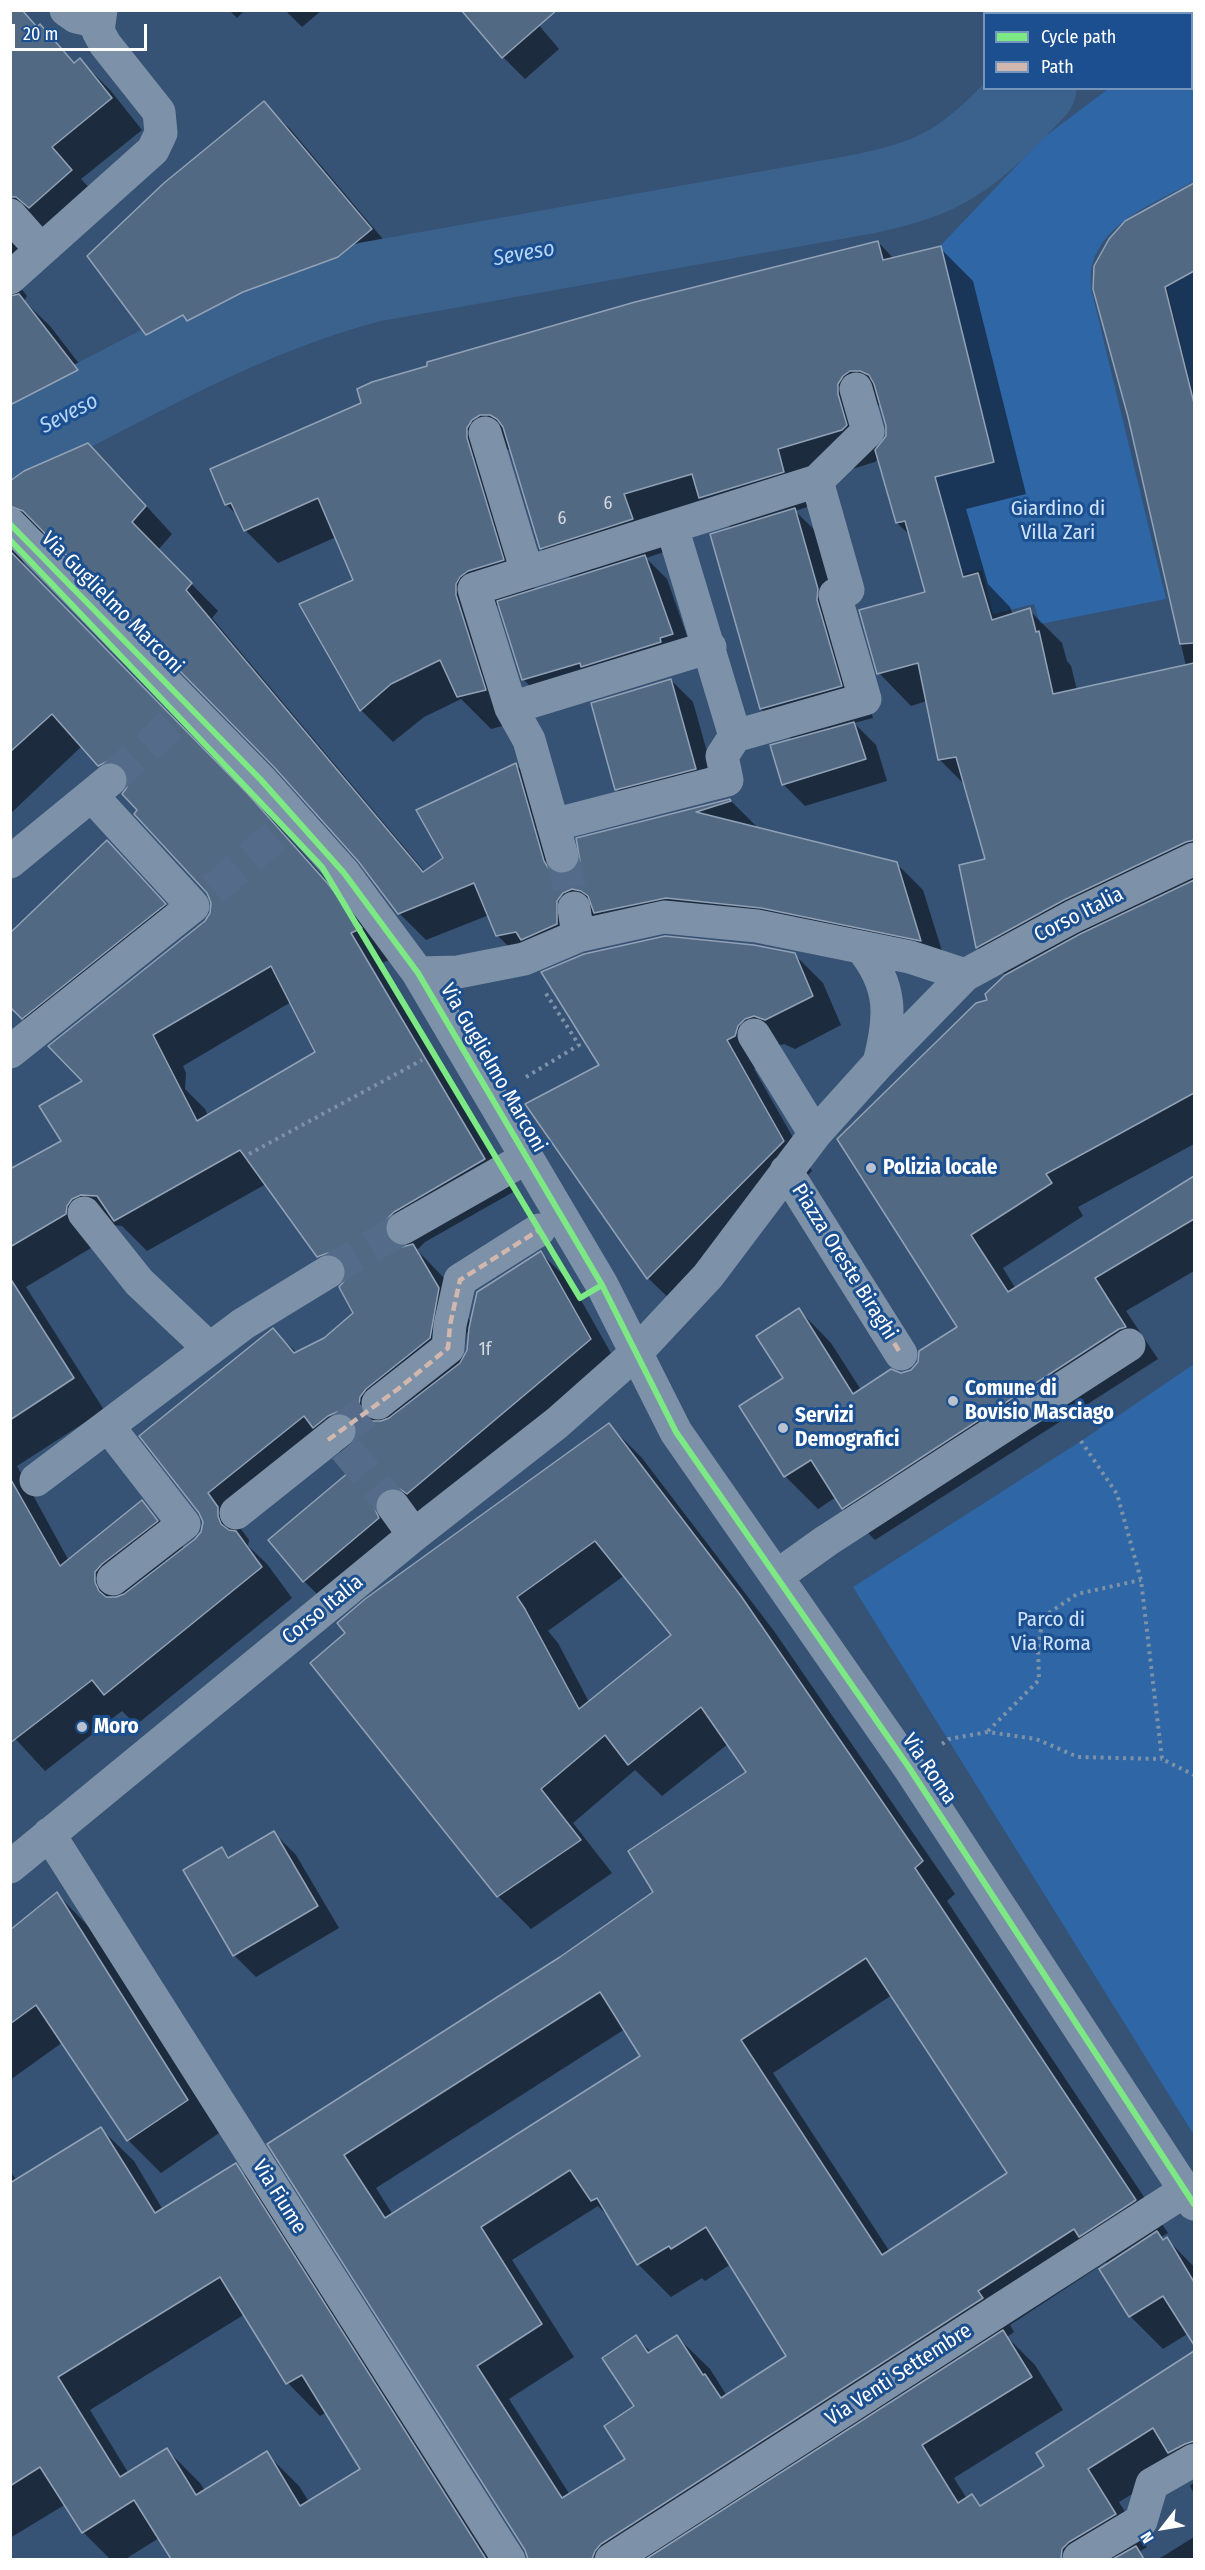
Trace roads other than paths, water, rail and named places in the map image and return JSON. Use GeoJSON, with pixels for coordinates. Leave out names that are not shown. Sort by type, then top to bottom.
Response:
{"type":"FeatureCollection","features":[{"type":"Feature","properties":{"kind":"street"},"geometry":{"type":"LineString","coordinates":[[10,278],[153,150],[161,133],[159,112],[105,44],[98,30],[99,16],[76,17],[66,10]]}},
{"type":"Feature","properties":{"kind":"street"},"geometry":{"type":"LineString","coordinates":[[10,215],[41,250]]}},
{"type":"Feature","properties":{"kind":"street"},"geometry":{"type":"LineString","coordinates":[[562,856],[530,740],[511,708],[474,589],[817,481],[868,431],[856,389]]}},
{"type":"Feature","properties":{"kind":"street"},"geometry":{"type":"LineString","coordinates":[[485,433],[526,572]]}},
{"type":"Feature","properties":{"kind":"street"},"geometry":{"type":"LineString","coordinates":[[553,825],[727,780],[722,756],[735,736],[865,699],[835,595],[848,590],[817,481]]}},
{"type":"Feature","properties":{"kind":"street","name":"Via Guglielmo Marconi"},"geometry":{"type":"LineString","coordinates":[[10,524],[181,715],[286,825],[344,873],[418,973],[602,1285],[636,1353]]}},
{"type":"Feature","properties":{"kind":"street"},"geometry":{"type":"LineString","coordinates":[[672,527],[735,736]]}},
{"type":"Feature","properties":{"kind":"street"},"geometry":{"type":"LineString","coordinates":[[511,708],[710,647]]}},
{"type":"Feature","properties":{"kind":"street"},"geometry":{"type":"LineString","coordinates":[[10,862],[101,788],[203,898],[10,1052]]}},
{"type":"Feature","properties":{"kind":"street","name":"Corso Italia"},"geometry":{"type":"LineString","coordinates":[[879,1064],[965,975],[1072,917],[1194,859]]}},
{"type":"Feature","properties":{"kind":"street"},"geometry":{"type":"LineString","coordinates":[[418,973],[458,972],[524,959],[576,922],[663,917],[732,922],[910,957],[965,975]]}},
{"type":"Feature","properties":{"kind":"street"},"geometry":{"type":"LineString","coordinates":[[861,947],[883,980],[886,996],[886,1035],[879,1064]]}},
{"type":"Feature","properties":{"kind":"street"},"geometry":{"type":"LineString","coordinates":[[754,1035],[815,1134]]}},
{"type":"Feature","properties":{"kind":"street","name":"Piazza Oreste Biraghi"},"geometry":{"type":"LineString","coordinates":[[636,1353],[708,1276],[815,1134],[879,1064]]}},
{"type":"Feature","properties":{"kind":"street","name":"Via Guglielmo Marconi"},"geometry":{"type":"LineString","coordinates":[[403,1228],[526,1158]]}},
{"type":"Feature","properties":{"kind":"street","name":"Piazza Oreste Biraghi"},"geometry":{"type":"LineString","coordinates":[[786,1171],[901,1353]]}},
{"type":"Feature","properties":{"kind":"street"},"geometry":{"type":"LineString","coordinates":[[84,1213],[139,1282],[210,1349]]}},
{"type":"Feature","properties":{"kind":"street"},"geometry":{"type":"LineString","coordinates":[[378,1403],[448,1348],[450,1325],[460,1280],[539,1230]]}},
{"type":"Feature","properties":{"kind":"street"},"geometry":{"type":"LineString","coordinates":[[36,1480],[243,1324],[328,1272]]}},
{"type":"Feature","properties":{"kind":"street"},"geometry":{"type":"LineString","coordinates":[[777,1576],[826,1541],[1129,1345]]}},
{"type":"Feature","properties":{"kind":"street","name":"Corso Italia"},"geometry":{"type":"LineString","coordinates":[[10,1867],[414,1535],[557,1422],[636,1353]]}},
{"type":"Feature","properties":{"kind":"street","name":"Via Roma"},"geometry":{"type":"LineString","coordinates":[[636,1353],[676,1432],[908,1766],[1190,2197]]}},
{"type":"Feature","properties":{"kind":"street"},"geometry":{"type":"LineString","coordinates":[[108,1426],[184,1524],[113,1579]]}},
{"type":"Feature","properties":{"kind":"street"},"geometry":{"type":"LineString","coordinates":[[236,1513],[338,1440]]}},
{"type":"Feature","properties":{"kind":"street"},"geometry":{"type":"LineString","coordinates":[[393,1506],[414,1535]]}},
{"type":"Feature","properties":{"kind":"street","name":"Via Fiume"},"geometry":{"type":"LineString","coordinates":[[49,1834],[509,2559]]}},
{"type":"Feature","properties":{"kind":"street","name":"Via Venti Settembre"},"geometry":{"type":"LineString","coordinates":[[612,2559],[1190,2197]]}},
{"type":"Feature","properties":{"kind":"street"},"geometry":{"type":"LineString","coordinates":[[1079,2558],[1141,2521],[1152,2484],[1194,2460]]}},
{"type":"Feature","properties":{"kind":"waterway","name":"Seveso"},"geometry":{"type":"LineString","coordinates":[[10,444],[141,375],[231,332],[323,296],[370,282],[864,194],[920,179],[952,163],[978,145],[1034,90]]}},
{"type":"Feature","properties":{"kind":"tunnel"},"geometry":{"type":"LineString","coordinates":[[110,780],[172,724]]}},
{"type":"Feature","properties":{"kind":"tunnel"},"geometry":{"type":"LineString","coordinates":[[213,890],[277,834]]}},
{"type":"Feature","properties":{"kind":"tunnel"},"geometry":{"type":"LineString","coordinates":[[562,856],[574,908]]}},
{"type":"Feature","properties":{"kind":"tunnel"},"geometry":{"type":"LineString","coordinates":[[328,1272],[403,1228]]}},
{"type":"Feature","properties":{"kind":"tunnel"},"geometry":{"type":"LineString","coordinates":[[339,1431],[378,1403]]}},
{"type":"Feature","properties":{"kind":"tunnel"},"geometry":{"type":"LineString","coordinates":[[345,1448],[393,1506]]}},
{"type":"Feature","properties":{"kind":"place","name":"Polizia locale"},"geometry":{"type":"Point","coordinates":[871,1168]}},
{"type":"Feature","properties":{"kind":"place","name":"Comune di Bovisio Masciago"},"geometry":{"type":"Point","coordinates":[953,1401]}},
{"type":"Feature","properties":{"kind":"place","name":"Servizi Demografici"},"geometry":{"type":"Point","coordinates":[783,1428]}},
{"type":"Feature","properties":{"kind":"place","name":"Moro"},"geometry":{"type":"Point","coordinates":[82,1727]}},
{"type":"Feature","properties":{"kind":"park label","name":"Giardino di Villa Zari"},"geometry":{"type":"Point","coordinates":[1058,521]}},
{"type":"Feature","properties":{"kind":"park label","name":"Parco di Via Roma"},"geometry":{"type":"Point","coordinates":[1051,1632]}}]}
